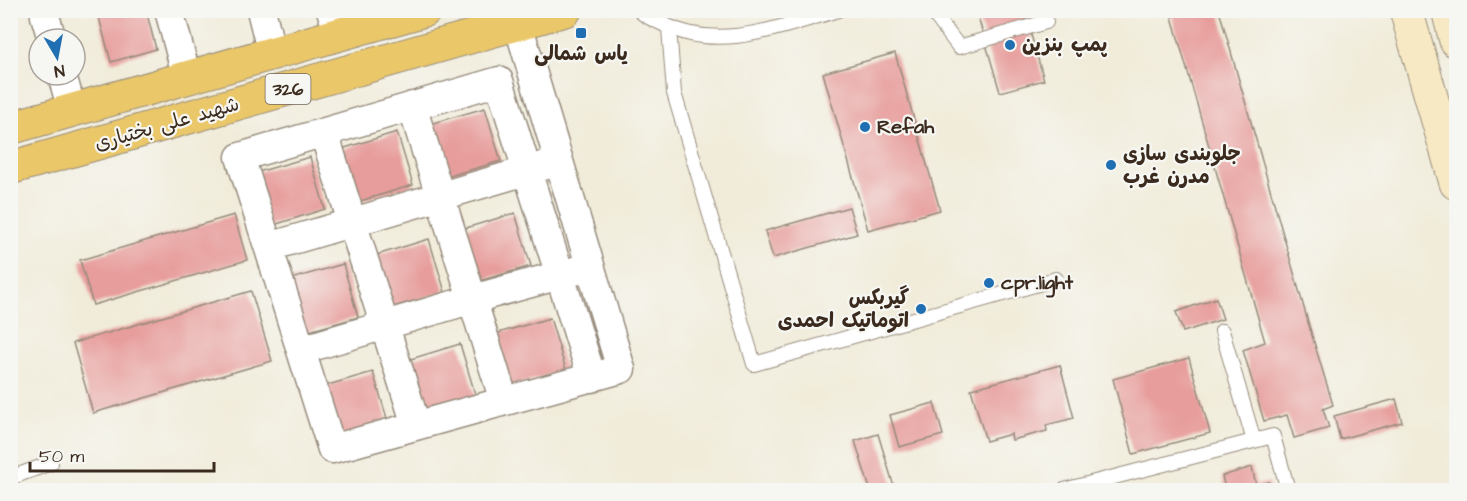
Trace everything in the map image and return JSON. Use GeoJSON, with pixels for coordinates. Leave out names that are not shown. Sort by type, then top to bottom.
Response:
{"type":"FeatureCollection","features":[{"type":"Feature","properties":{"kind":"main road","name":"شهید علی بختیاری"},"geometry":{"type":"LineString","coordinates":[[10,128],[273,54],[335,23],[425,10]]}},
{"type":"Feature","properties":{"kind":"main road","name":"شهید علی بختیاری"},"geometry":{"type":"LineString","coordinates":[[12,161],[565,10]]}},
{"type":"Feature","properties":{"kind":"main road"},"geometry":{"type":"LineString","coordinates":[[1406,10],[1456,183]]}},
{"type":"Feature","properties":{"kind":"main road"},"geometry":{"type":"LineString","coordinates":[[1448,10],[1456,41]]}},
{"type":"Feature","properties":{"kind":"street"},"geometry":{"type":"LineString","coordinates":[[169,10],[187,78]]}},
{"type":"Feature","properties":{"kind":"street"},"geometry":{"type":"LineString","coordinates":[[261,10],[273,54]]}},
{"type":"Feature","properties":{"kind":"street"},"geometry":{"type":"LineString","coordinates":[[518,24],[621,369],[592,378],[332,449],[240,157],[499,81],[592,378]]}},
{"type":"Feature","properties":{"kind":"street"},"geometry":{"type":"LineString","coordinates":[[65,87],[72,110]]}},
{"type":"Feature","properties":{"kind":"street"},"geometry":{"type":"LineString","coordinates":[[412,106],[504,401]]}},
{"type":"Feature","properties":{"kind":"street"},"geometry":{"type":"LineString","coordinates":[[324,133],[416,425]]}},
{"type":"Feature","properties":{"kind":"street"},"geometry":{"type":"LineString","coordinates":[[269,247],[560,161]]}},
{"type":"Feature","properties":{"kind":"street"},"geometry":{"type":"LineString","coordinates":[[301,350],[473,298],[590,267]]}},
{"type":"Feature","properties":{"kind":"lane"},"geometry":{"type":"LineString","coordinates":[[639,10],[669,28],[697,36],[729,37],[763,32],[838,10]]}},
{"type":"Feature","properties":{"kind":"lane"},"geometry":{"type":"LineString","coordinates":[[931,10],[959,47],[1046,22],[1044,10]]}},
{"type":"Feature","properties":{"kind":"lane"},"geometry":{"type":"LineString","coordinates":[[669,28],[674,93],[754,364],[1056,279]]}},
{"type":"Feature","properties":{"kind":"lane"},"geometry":{"type":"LineString","coordinates":[[1222,331],[1254,441]]}},
{"type":"Feature","properties":{"kind":"lane"},"geometry":{"type":"LineString","coordinates":[[1064,490],[1273,436],[1288,490]]}},
{"type":"Feature","properties":{"kind":"lane"},"geometry":{"type":"LineString","coordinates":[[10,478],[51,463]]}},
{"type":"Feature","properties":{"kind":"building"},"geometry":{"type":"Polygon","coordinates":[[[97,10],[146,10],[156,49],[111,62],[97,10]]]}},
{"type":"Feature","properties":{"kind":"building","name":"پمپ بنزین"},"geometry":{"type":"Polygon","coordinates":[[[976,10],[1024,10],[1044,80],[1000,92],[976,10]]]}},
{"type":"Feature","properties":{"kind":"building"},"geometry":{"type":"Polygon","coordinates":[[[1170,10],[1219,10],[1333,405],[1323,409],[1329,428],[1294,438],[1287,415],[1264,421],[1243,350],[1265,342],[1170,10]]]}},
{"type":"Feature","properties":{"kind":"building"},"geometry":{"type":"Polygon","coordinates":[[[895,53],[940,210],[868,230],[823,73],[895,53]]]}},
{"type":"Feature","properties":{"kind":"building"},"geometry":{"type":"Polygon","coordinates":[[[485,108],[501,161],[442,178],[426,125],[485,108]]]}},
{"type":"Feature","properties":{"kind":"building"},"geometry":{"type":"Polygon","coordinates":[[[397,132],[413,185],[354,203],[338,150],[397,132]]]}},
{"type":"Feature","properties":{"kind":"building"},"geometry":{"type":"Polygon","coordinates":[[[310,157],[325,209],[267,227],[251,174],[310,157]]]}},
{"type":"Feature","properties":{"kind":"building"},"geometry":{"type":"Polygon","coordinates":[[[849,207],[857,234],[773,258],[765,231],[849,207]]]}},
{"type":"Feature","properties":{"kind":"building"},"geometry":{"type":"Polygon","coordinates":[[[515,213],[531,266],[472,283],[456,231],[515,213]]]}},
{"type":"Feature","properties":{"kind":"building"},"geometry":{"type":"Polygon","coordinates":[[[234,215],[247,260],[93,305],[80,260],[234,215]]]}},
{"type":"Feature","properties":{"kind":"building"},"geometry":{"type":"Polygon","coordinates":[[[429,239],[445,292],[386,309],[370,257],[429,239]]]}},
{"type":"Feature","properties":{"kind":"building"},"geometry":{"type":"Polygon","coordinates":[[[343,264],[358,317],[299,334],[284,281],[343,264]]]}},
{"type":"Feature","properties":{"kind":"building"},"geometry":{"type":"Polygon","coordinates":[[[251,291],[272,361],[93,413],[73,343],[251,291]]]}},
{"type":"Feature","properties":{"kind":"building"},"geometry":{"type":"Polygon","coordinates":[[[1216,298],[1223,319],[1183,332],[1176,312],[1216,298]]]}},
{"type":"Feature","properties":{"kind":"building"},"geometry":{"type":"Polygon","coordinates":[[[550,318],[566,370],[507,388],[491,335],[550,318]]]}},
{"type":"Feature","properties":{"kind":"building"},"geometry":{"type":"Polygon","coordinates":[[[460,344],[476,397],[417,414],[401,362],[460,344]]]}},
{"type":"Feature","properties":{"kind":"building"},"geometry":{"type":"Polygon","coordinates":[[[1189,358],[1210,433],[1133,454],[1113,379],[1189,358]]]}},
{"type":"Feature","properties":{"kind":"building"},"geometry":{"type":"Polygon","coordinates":[[[1060,365],[1074,418],[1046,425],[1047,431],[1012,440],[1011,434],[986,441],[971,389],[1060,365]]]}},
{"type":"Feature","properties":{"kind":"building"},"geometry":{"type":"Polygon","coordinates":[[[373,372],[389,425],[330,442],[314,389],[373,372]]]}},
{"type":"Feature","properties":{"kind":"building"},"geometry":{"type":"Polygon","coordinates":[[[1396,399],[1402,422],[1340,439],[1334,416],[1396,399]]]}},
{"type":"Feature","properties":{"kind":"building"},"geometry":{"type":"Polygon","coordinates":[[[934,403],[943,435],[899,447],[890,415],[934,403]]]}},
{"type":"Feature","properties":{"kind":"building"},"geometry":{"type":"Polygon","coordinates":[[[878,434],[895,490],[865,490],[870,489],[855,441],[878,434]]]}},
{"type":"Feature","properties":{"kind":"building"},"geometry":{"type":"Polygon","coordinates":[[[1252,467],[1256,485],[1269,482],[1271,490],[1217,490],[1225,488],[1222,476],[1252,467]]]}},
{"type":"Feature","properties":{"kind":"place","name":"یاس شمالی"},"geometry":{"type":"Point","coordinates":[581,33]}},
{"type":"Feature","properties":{"kind":"place","name":"پمپ بنزین"},"geometry":{"type":"Point","coordinates":[1010,45]}},
{"type":"Feature","properties":{"kind":"place","name":"Refah"},"geometry":{"type":"Point","coordinates":[865,127]}},
{"type":"Feature","properties":{"kind":"place","name":"جلوبندی سازی مدرن غرب"},"geometry":{"type":"Point","coordinates":[1111,165]}},
{"type":"Feature","properties":{"kind":"place","name":"cpr.light"},"geometry":{"type":"Point","coordinates":[989,283]}},
{"type":"Feature","properties":{"kind":"place","name":"گیربکس اتوماتیک احمدی"},"geometry":{"type":"Point","coordinates":[921,309]}}]}
